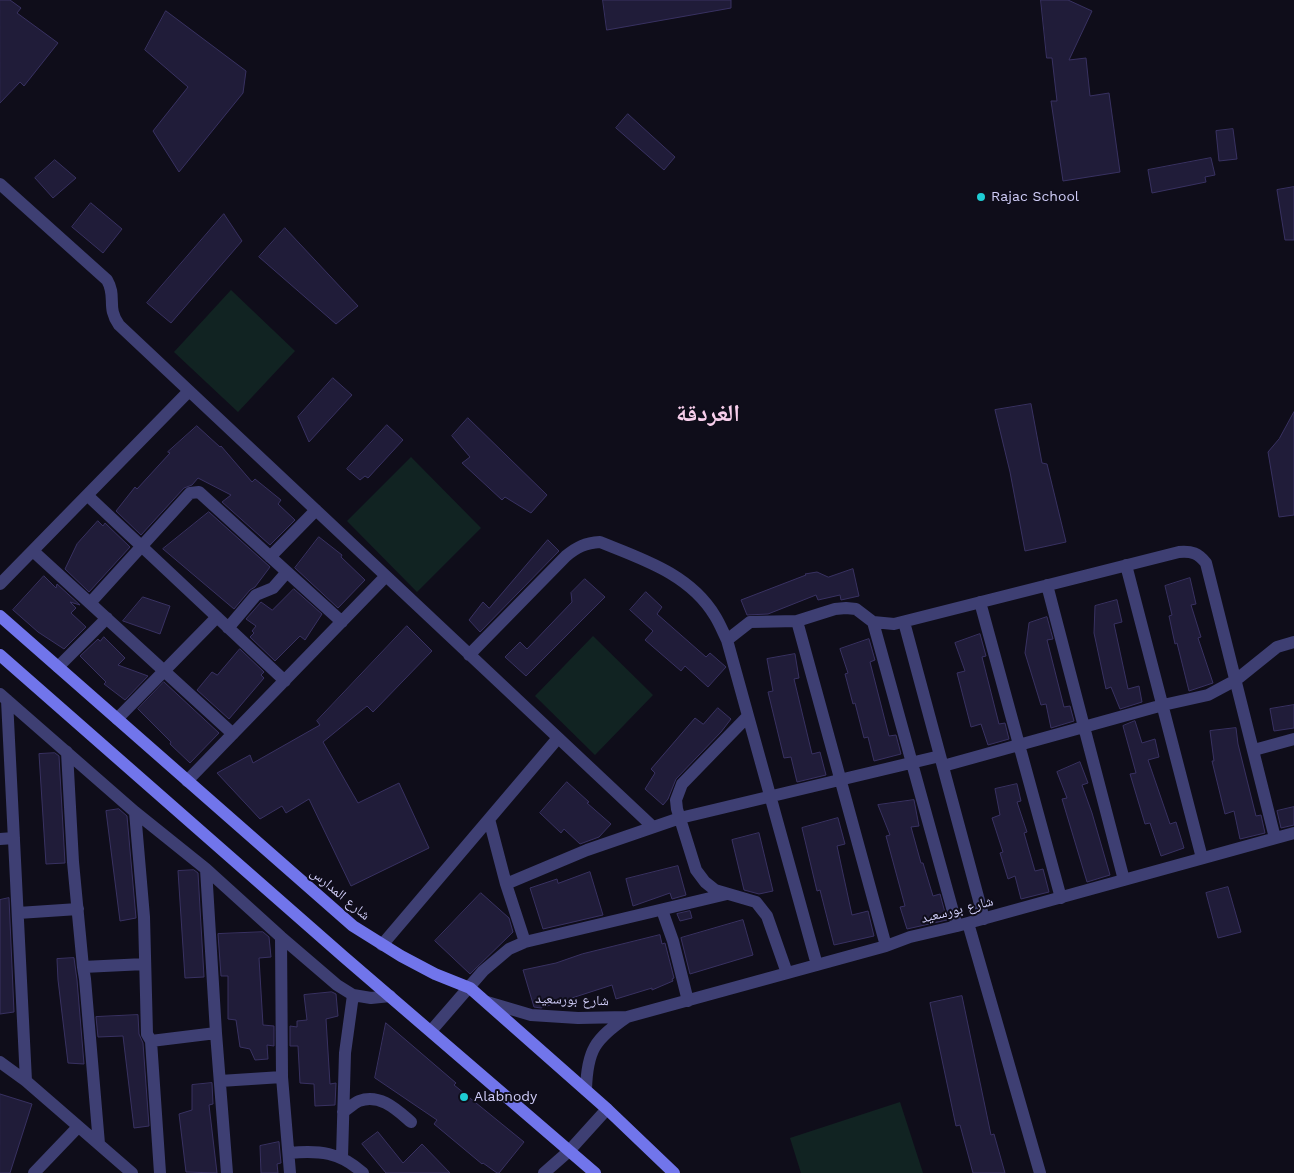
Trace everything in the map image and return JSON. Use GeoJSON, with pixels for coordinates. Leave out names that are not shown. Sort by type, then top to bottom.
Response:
{"type":"FeatureCollection","features":[{"type":"Feature","properties":{"kind":"street"},"geometry":{"type":"LineString","coordinates":[[0,184],[107,280],[111,287],[112,311],[119,325],[652,826]]}},
{"type":"Feature","properties":{"kind":"street"},"geometry":{"type":"LineString","coordinates":[[0,584],[189,391]]}},
{"type":"Feature","properties":{"kind":"street"},"geometry":{"type":"LineString","coordinates":[[90,603],[190,493],[196,491],[342,622]]}},
{"type":"Feature","properties":{"kind":"street"},"geometry":{"type":"LineString","coordinates":[[87,495],[284,680]]}},
{"type":"Feature","properties":{"kind":"street"},"geometry":{"type":"LineString","coordinates":[[270,557],[316,510]]}},
{"type":"Feature","properties":{"kind":"street"},"geometry":{"type":"LineString","coordinates":[[469,655],[566,556],[576,548],[587,543],[600,542],[671,572],[695,591],[715,615],[727,640],[817,965]]}},
{"type":"Feature","properties":{"kind":"street"},"geometry":{"type":"LineString","coordinates":[[33,551],[233,734]]}},
{"type":"Feature","properties":{"kind":"street"},"geometry":{"type":"LineString","coordinates":[[727,640],[750,622],[797,621],[835,609],[846,608],[856,610],[873,622],[894,624],[1179,552],[1189,551],[1198,554],[1206,563],[1275,838]]}},
{"type":"Feature","properties":{"kind":"street"},"geometry":{"type":"LineString","coordinates":[[1126,565],[1202,858]]}},
{"type":"Feature","properties":{"kind":"street"},"geometry":{"type":"LineString","coordinates":[[228,628],[256,595],[273,588],[287,572]]}},
{"type":"Feature","properties":{"kind":"street"},"geometry":{"type":"LineString","coordinates":[[188,781],[386,576]]}},
{"type":"Feature","properties":{"kind":"street"},"geometry":{"type":"LineString","coordinates":[[1046,585],[1124,880]]}},
{"type":"Feature","properties":{"kind":"street"},"geometry":{"type":"LineString","coordinates":[[980,602],[1061,898]]}},
{"type":"Feature","properties":{"kind":"street","name":"شارع المدارس"},"geometry":{"type":"LineString","coordinates":[[0,616],[353,926],[382,945],[427,969],[470,988],[607,1109],[674,1173]]}},
{"type":"Feature","properties":{"kind":"street"},"geometry":{"type":"LineString","coordinates":[[117,719],[217,617]]}},
{"type":"Feature","properties":{"kind":"street"},"geometry":{"type":"LineString","coordinates":[[58,667],[107,618]]}},
{"type":"Feature","properties":{"kind":"street"},"geometry":{"type":"LineString","coordinates":[[797,621],[886,946]]}},
{"type":"Feature","properties":{"kind":"street"},"geometry":{"type":"LineString","coordinates":[[873,622],[912,762],[1040,1173]]}},
{"type":"Feature","properties":{"kind":"street"},"geometry":{"type":"LineString","coordinates":[[904,622],[984,919]]}},
{"type":"Feature","properties":{"kind":"street"},"geometry":{"type":"LineString","coordinates":[[506,884],[587,850],[652,826],[680,818],[912,762],[941,761],[1019,745],[1208,694],[1236,680],[1277,646],[1294,642]]}},
{"type":"Feature","properties":{"kind":"street"},"geometry":{"type":"LineString","coordinates":[[0,655],[595,1173]]}},
{"type":"Feature","properties":{"kind":"street"},"geometry":{"type":"LineString","coordinates":[[3,697],[135,812],[206,869],[337,985],[353,995],[371,998],[390,996]]}},
{"type":"Feature","properties":{"kind":"street"},"geometry":{"type":"LineString","coordinates":[[3,697],[14,838],[26,1081]]}},
{"type":"Feature","properties":{"kind":"street"},"geometry":{"type":"LineString","coordinates":[[748,716],[682,784],[676,800],[696,870],[705,882],[715,890],[756,902],[767,916],[787,973]]}},
{"type":"Feature","properties":{"kind":"street"},"geometry":{"type":"LineString","coordinates":[[382,945],[558,738]]}},
{"type":"Feature","properties":{"kind":"street"},"geometry":{"type":"LineString","coordinates":[[1254,750],[1294,739]]}},
{"type":"Feature","properties":{"kind":"street"},"geometry":{"type":"LineString","coordinates":[[63,749],[67,752],[78,910],[83,967],[86,979],[99,1144]]}},
{"type":"Feature","properties":{"kind":"street"},"geometry":{"type":"LineString","coordinates":[[135,812],[144,917],[147,1034],[151,1041],[160,1173]]}},
{"type":"Feature","properties":{"kind":"street"},"geometry":{"type":"LineString","coordinates":[[489,819],[506,884],[525,942]]}},
{"type":"Feature","properties":{"kind":"street","name":"شارع بورسعيد"},"geometry":{"type":"LineString","coordinates":[[487,1002],[532,1015],[578,1018],[627,1017],[886,946],[910,937],[962,925],[1294,833]]}},
{"type":"Feature","properties":{"kind":"street"},"geometry":{"type":"LineString","coordinates":[[0,839],[14,838]]}},
{"type":"Feature","properties":{"kind":"street"},"geometry":{"type":"LineString","coordinates":[[206,869],[227,1173]]}},
{"type":"Feature","properties":{"kind":"street"},"geometry":{"type":"LineString","coordinates":[[431,1031],[483,971],[509,950],[525,942],[727,894]]}},
{"type":"Feature","properties":{"kind":"street"},"geometry":{"type":"LineString","coordinates":[[18,914],[78,910]]}},
{"type":"Feature","properties":{"kind":"street"},"geometry":{"type":"LineString","coordinates":[[662,910],[673,941],[688,1001]]}},
{"type":"Feature","properties":{"kind":"street"},"geometry":{"type":"LineString","coordinates":[[281,937],[282,1077],[290,1173]]}},
{"type":"Feature","properties":{"kind":"street"},"geometry":{"type":"LineString","coordinates":[[83,967],[145,964]]}},
{"type":"Feature","properties":{"kind":"street"},"geometry":{"type":"LineString","coordinates":[[349,1164],[343,1112],[345,1053],[353,995]]}},
{"type":"Feature","properties":{"kind":"street","name":"شارع بورسعيد"},"geometry":{"type":"LineString","coordinates":[[586,1090],[586,1068],[594,1049],[606,1031],[627,1017]]}},
{"type":"Feature","properties":{"kind":"street"},"geometry":{"type":"LineString","coordinates":[[151,1041],[216,1033]]}},
{"type":"Feature","properties":{"kind":"street"},"geometry":{"type":"LineString","coordinates":[[0,1062],[26,1081],[132,1173]]}},
{"type":"Feature","properties":{"kind":"street"},"geometry":{"type":"LineString","coordinates":[[220,1081],[282,1077]]}},
{"type":"Feature","properties":{"kind":"street"},"geometry":{"type":"LineString","coordinates":[[343,1112],[360,1100],[374,1099],[389,1103],[411,1122]]}},
{"type":"Feature","properties":{"kind":"street"},"geometry":{"type":"LineString","coordinates":[[544,1173],[569,1150],[607,1109]]}},
{"type":"Feature","properties":{"kind":"street"},"geometry":{"type":"LineString","coordinates":[[34,1173],[78,1127]]}},
{"type":"Feature","properties":{"kind":"street"},"geometry":{"type":"LineString","coordinates":[[288,1153],[325,1153],[363,1173]]}},
{"type":"Feature","properties":{"kind":"shaded area"},"geometry":{"type":"Polygon","coordinates":[[[231,290],[295,351],[238,412],[174,352],[231,290]]]}},
{"type":"Feature","properties":{"kind":"shaded area"},"geometry":{"type":"Polygon","coordinates":[[[411,457],[481,528],[417,592],[347,521],[411,457]]]}},
{"type":"Feature","properties":{"kind":"shaded area"},"geometry":{"type":"Polygon","coordinates":[[[593,636],[653,695],[595,755],[535,696],[593,636]]]}},
{"type":"Feature","properties":{"kind":"shaded area"},"geometry":{"type":"Polygon","coordinates":[[[900,1102],[923,1173],[801,1173],[790,1138],[900,1102]]]}},
{"type":"Feature","properties":{"kind":"building"},"geometry":{"type":"Polygon","coordinates":[[[0,0],[10,0],[21,8],[17,13],[58,43],[24,86],[20,82],[0,103],[0,0]]]}},
{"type":"Feature","properties":{"kind":"building"},"geometry":{"type":"Polygon","coordinates":[[[603,0],[731,0],[731,8],[607,30],[603,0]]]}},
{"type":"Feature","properties":{"kind":"building"},"geometry":{"type":"Polygon","coordinates":[[[1041,0],[1068,0],[1092,11],[1069,60],[1086,58],[1090,96],[1109,93],[1120,172],[1063,181],[1051,101],[1057,101],[1052,58],[1047,58],[1041,0]]]}},
{"type":"Feature","properties":{"kind":"building"},"geometry":{"type":"Polygon","coordinates":[[[166,11],[246,71],[243,93],[179,172],[153,131],[188,87],[145,50],[166,11]]]}},
{"type":"Feature","properties":{"kind":"building"},"geometry":{"type":"Polygon","coordinates":[[[628,114],[675,157],[664,170],[616,128],[628,114]]]}},
{"type":"Feature","properties":{"kind":"building"},"geometry":{"type":"Polygon","coordinates":[[[1233,129],[1237,159],[1219,161],[1216,131],[1233,129]]]}},
{"type":"Feature","properties":{"kind":"building"},"geometry":{"type":"Polygon","coordinates":[[[1211,158],[1215,175],[1205,177],[1206,182],[1152,193],[1148,170],[1211,158]]]}},
{"type":"Feature","properties":{"kind":"building"},"geometry":{"type":"Polygon","coordinates":[[[55,160],[76,178],[53,198],[35,178],[55,160]]]}},
{"type":"Feature","properties":{"kind":"building"},"geometry":{"type":"Polygon","coordinates":[[[1294,187],[1294,240],[1285,240],[1277,190],[1294,187]]]}},
{"type":"Feature","properties":{"kind":"building"},"geometry":{"type":"Polygon","coordinates":[[[91,203],[122,229],[103,253],[72,227],[91,203]]]}},
{"type":"Feature","properties":{"kind":"building"},"geometry":{"type":"Polygon","coordinates":[[[224,214],[242,241],[171,323],[147,303],[224,214]]]}},
{"type":"Feature","properties":{"kind":"building"},"geometry":{"type":"Polygon","coordinates":[[[285,228],[358,306],[336,324],[259,257],[285,228]]]}},
{"type":"Feature","properties":{"kind":"building"},"geometry":{"type":"Polygon","coordinates":[[[333,378],[352,395],[309,442],[298,417],[333,378]]]}},
{"type":"Feature","properties":{"kind":"building"},"geometry":{"type":"Polygon","coordinates":[[[1031,404],[1042,463],[1047,464],[1066,542],[1025,551],[1010,472],[995,410],[1031,404]]]}},
{"type":"Feature","properties":{"kind":"building"},"geometry":{"type":"Polygon","coordinates":[[[1294,412],[1294,515],[1279,517],[1268,452],[1279,439],[1294,412]]]}},
{"type":"Feature","properties":{"kind":"building"},"geometry":{"type":"Polygon","coordinates":[[[468,418],[547,495],[531,513],[505,497],[502,500],[462,463],[470,457],[452,436],[468,418]]]}},
{"type":"Feature","properties":{"kind":"building"},"geometry":{"type":"Polygon","coordinates":[[[387,425],[403,440],[368,478],[365,476],[360,480],[347,469],[387,425]]]}},
{"type":"Feature","properties":{"kind":"building"},"geometry":{"type":"Polygon","coordinates":[[[197,426],[221,446],[252,482],[255,479],[281,500],[278,504],[295,520],[270,545],[222,502],[231,495],[198,478],[192,485],[184,488],[141,535],[116,511],[135,487],[137,489],[170,453],[168,452],[197,426]]]}},
{"type":"Feature","properties":{"kind":"building"},"geometry":{"type":"Polygon","coordinates":[[[209,512],[270,567],[255,587],[250,590],[234,609],[163,549],[209,512]]]}},
{"type":"Feature","properties":{"kind":"building"},"geometry":{"type":"Polygon","coordinates":[[[98,521],[103,526],[105,523],[130,547],[89,592],[65,569],[77,544],[98,521]]]}},
{"type":"Feature","properties":{"kind":"building"},"geometry":{"type":"Polygon","coordinates":[[[319,537],[342,555],[341,557],[365,580],[338,608],[295,568],[319,537]]]}},
{"type":"Feature","properties":{"kind":"building"},"geometry":{"type":"Polygon","coordinates":[[[548,540],[559,551],[480,632],[469,620],[483,602],[489,608],[548,540]]]}},
{"type":"Feature","properties":{"kind":"building"},"geometry":{"type":"Polygon","coordinates":[[[853,569],[859,596],[841,600],[840,595],[818,600],[816,595],[768,614],[747,615],[741,600],[805,574],[817,572],[828,577],[853,569]]]}},
{"type":"Feature","properties":{"kind":"building"},"geometry":{"type":"Polygon","coordinates":[[[44,576],[56,588],[57,584],[80,605],[70,602],[76,608],[71,613],[86,627],[64,649],[38,632],[13,610],[44,576]]]}},
{"type":"Feature","properties":{"kind":"building"},"geometry":{"type":"Polygon","coordinates":[[[1190,578],[1196,604],[1191,605],[1201,637],[1198,638],[1213,683],[1189,691],[1177,643],[1175,644],[1169,616],[1172,615],[1165,586],[1190,578]]]}},
{"type":"Feature","properties":{"kind":"building"},"geometry":{"type":"Polygon","coordinates":[[[585,579],[605,597],[526,676],[505,657],[520,642],[527,649],[572,602],[571,593],[585,579]]]}},
{"type":"Feature","properties":{"kind":"building"},"geometry":{"type":"Polygon","coordinates":[[[294,589],[322,614],[305,640],[300,636],[275,661],[250,637],[254,633],[252,631],[256,626],[246,619],[261,602],[272,610],[294,589]]]}},
{"type":"Feature","properties":{"kind":"building"},"geometry":{"type":"Polygon","coordinates":[[[646,592],[662,607],[657,614],[706,657],[710,653],[726,667],[708,687],[685,666],[681,671],[645,640],[653,631],[630,610],[646,592]]]}},
{"type":"Feature","properties":{"kind":"building"},"geometry":{"type":"Polygon","coordinates":[[[143,597],[170,606],[160,634],[123,621],[143,597]]]}},
{"type":"Feature","properties":{"kind":"building"},"geometry":{"type":"Polygon","coordinates":[[[1117,600],[1122,622],[1114,624],[1128,689],[1139,686],[1142,702],[1120,709],[1111,687],[1106,689],[1094,633],[1095,606],[1117,600]]]}},
{"type":"Feature","properties":{"kind":"building"},"geometry":{"type":"Polygon","coordinates":[[[1047,617],[1053,639],[1047,640],[1064,707],[1070,706],[1074,721],[1051,728],[1046,704],[1041,705],[1025,653],[1029,623],[1047,617]]]}},
{"type":"Feature","properties":{"kind":"building"},"geometry":{"type":"Polygon","coordinates":[[[407,626],[432,651],[373,712],[367,706],[323,742],[358,803],[399,783],[429,848],[351,886],[309,799],[286,813],[282,806],[260,819],[217,773],[250,755],[253,763],[320,725],[317,721],[407,626]]]}},
{"type":"Feature","properties":{"kind":"building"},"geometry":{"type":"Polygon","coordinates":[[[980,634],[986,656],[982,657],[999,724],[1005,723],[1009,739],[988,745],[981,724],[971,727],[957,673],[965,671],[955,643],[980,634]]]}},
{"type":"Feature","properties":{"kind":"building"},"geometry":{"type":"Polygon","coordinates":[[[104,637],[125,658],[118,665],[148,676],[125,700],[104,684],[106,682],[80,656],[98,639],[100,641],[104,637]]]}},
{"type":"Feature","properties":{"kind":"building"},"geometry":{"type":"Polygon","coordinates":[[[869,639],[875,660],[870,662],[889,736],[896,735],[901,754],[874,761],[868,737],[864,738],[855,703],[853,704],[845,674],[848,673],[840,649],[869,639]]]}},
{"type":"Feature","properties":{"kind":"building"},"geometry":{"type":"Polygon","coordinates":[[[240,649],[264,672],[261,675],[264,678],[229,719],[197,690],[212,672],[217,675],[240,649]]]}},
{"type":"Feature","properties":{"kind":"building"},"geometry":{"type":"Polygon","coordinates":[[[795,654],[799,678],[794,679],[812,754],[820,752],[826,775],[797,782],[791,757],[784,758],[768,692],[773,691],[767,659],[795,654]]]}},
{"type":"Feature","properties":{"kind":"building"},"geometry":{"type":"Polygon","coordinates":[[[164,682],[219,733],[190,763],[138,709],[164,682]]]}},
{"type":"Feature","properties":{"kind":"building"},"geometry":{"type":"Polygon","coordinates":[[[1294,705],[1294,728],[1274,731],[1270,709],[1294,705]]]}},
{"type":"Feature","properties":{"kind":"building"},"geometry":{"type":"Polygon","coordinates":[[[718,708],[731,719],[676,779],[668,799],[663,805],[645,789],[655,773],[651,769],[695,718],[703,724],[718,708]]]}},
{"type":"Feature","properties":{"kind":"building"},"geometry":{"type":"Polygon","coordinates":[[[1135,721],[1142,743],[1155,739],[1159,757],[1148,760],[1170,824],[1176,822],[1184,848],[1161,856],[1150,823],[1145,824],[1130,774],[1136,773],[1123,726],[1135,721]]]}},
{"type":"Feature","properties":{"kind":"building"},"geometry":{"type":"Polygon","coordinates":[[[1236,728],[1238,744],[1256,816],[1261,815],[1265,833],[1240,839],[1234,811],[1225,814],[1212,761],[1214,761],[1210,731],[1236,728]]]}},
{"type":"Feature","properties":{"kind":"building"},"geometry":{"type":"Polygon","coordinates":[[[55,753],[59,756],[65,863],[46,864],[39,754],[55,753]]]}},
{"type":"Feature","properties":{"kind":"building"},"geometry":{"type":"Polygon","coordinates":[[[1080,762],[1088,783],[1082,785],[1110,875],[1087,882],[1062,799],[1067,798],[1057,772],[1080,762]]]}},
{"type":"Feature","properties":{"kind":"building"},"geometry":{"type":"Polygon","coordinates":[[[567,782],[611,824],[599,837],[580,844],[564,829],[561,833],[540,813],[567,782]]]}},
{"type":"Feature","properties":{"kind":"building"},"geometry":{"type":"Polygon","coordinates":[[[1017,784],[1021,801],[1017,802],[1027,832],[1024,833],[1035,871],[1043,869],[1049,892],[1021,899],[1015,876],[1008,879],[1000,853],[1003,852],[992,818],[1000,815],[995,789],[1017,784]]]}},
{"type":"Feature","properties":{"kind":"building"},"geometry":{"type":"Polygon","coordinates":[[[914,800],[919,826],[911,827],[933,896],[940,894],[947,920],[907,929],[900,907],[905,906],[886,836],[890,835],[878,805],[914,800]]]}},
{"type":"Feature","properties":{"kind":"building"},"geometry":{"type":"Polygon","coordinates":[[[1294,807],[1294,825],[1281,828],[1277,811],[1294,807]]]}},
{"type":"Feature","properties":{"kind":"building"},"geometry":{"type":"Polygon","coordinates":[[[119,809],[127,816],[136,918],[120,921],[106,811],[119,809]]]}},
{"type":"Feature","properties":{"kind":"building"},"geometry":{"type":"Polygon","coordinates":[[[838,818],[845,844],[837,846],[852,915],[868,911],[874,936],[834,945],[820,890],[817,891],[802,828],[838,818]]]}},
{"type":"Feature","properties":{"kind":"building"},"geometry":{"type":"Polygon","coordinates":[[[759,833],[773,891],[759,894],[744,890],[732,840],[759,833]]]}},
{"type":"Feature","properties":{"kind":"building"},"geometry":{"type":"Polygon","coordinates":[[[678,866],[686,895],[672,899],[670,893],[633,906],[626,879],[678,866]]]}},
{"type":"Feature","properties":{"kind":"building"},"geometry":{"type":"Polygon","coordinates":[[[194,870],[198,873],[204,977],[185,978],[178,871],[194,870]]]}},
{"type":"Feature","properties":{"kind":"building"},"geometry":{"type":"Polygon","coordinates":[[[590,872],[603,915],[543,929],[530,888],[557,879],[558,883],[590,872]]]}},
{"type":"Feature","properties":{"kind":"building"},"geometry":{"type":"Polygon","coordinates":[[[1228,887],[1241,932],[1218,938],[1206,893],[1228,887]]]}},
{"type":"Feature","properties":{"kind":"building"},"geometry":{"type":"Polygon","coordinates":[[[481,893],[509,918],[513,932],[470,974],[435,941],[481,893]]]}},
{"type":"Feature","properties":{"kind":"building"},"geometry":{"type":"Polygon","coordinates":[[[9,898],[14,1012],[0,1014],[0,900],[9,898]]]}},
{"type":"Feature","properties":{"kind":"building"},"geometry":{"type":"Polygon","coordinates":[[[690,911],[692,918],[680,921],[677,914],[690,911]]]}},
{"type":"Feature","properties":{"kind":"building"},"geometry":{"type":"Polygon","coordinates":[[[743,920],[753,955],[690,974],[681,938],[743,920]]]}},
{"type":"Feature","properties":{"kind":"building"},"geometry":{"type":"Polygon","coordinates":[[[263,932],[269,937],[271,957],[259,958],[263,1025],[274,1026],[274,1046],[267,1045],[268,1059],[255,1060],[250,1049],[240,1047],[236,1020],[228,1019],[228,976],[221,976],[218,934],[263,932]]]}},
{"type":"Feature","properties":{"kind":"building"},"geometry":{"type":"Polygon","coordinates":[[[660,935],[662,944],[665,943],[674,978],[672,979],[673,981],[652,990],[652,988],[616,999],[612,985],[541,1008],[534,1007],[523,970],[660,935]]]}},
{"type":"Feature","properties":{"kind":"building"},"geometry":{"type":"Polygon","coordinates":[[[74,958],[84,1064],[68,1063],[58,980],[57,959],[74,958]]]}},
{"type":"Feature","properties":{"kind":"building"},"geometry":{"type":"Polygon","coordinates":[[[332,992],[336,994],[338,1016],[326,1019],[330,1084],[336,1083],[335,1105],[315,1106],[314,1084],[300,1083],[298,1046],[290,1046],[290,1026],[297,1027],[297,1021],[307,1020],[304,995],[332,992]]]}},
{"type":"Feature","properties":{"kind":"building"},"geometry":{"type":"Polygon","coordinates":[[[962,996],[991,1135],[994,1134],[1005,1173],[973,1173],[960,1125],[956,1126],[930,1003],[962,996]]]}},
{"type":"Feature","properties":{"kind":"building"},"geometry":{"type":"Polygon","coordinates":[[[138,1015],[139,1034],[143,1043],[149,1126],[134,1128],[123,1036],[98,1037],[96,1017],[138,1015]]]}},
{"type":"Feature","properties":{"kind":"building"},"geometry":{"type":"Polygon","coordinates":[[[386,1023],[456,1083],[454,1085],[524,1142],[499,1173],[482,1164],[434,1124],[437,1120],[375,1078],[386,1023]]]}},
{"type":"Feature","properties":{"kind":"building"},"geometry":{"type":"Polygon","coordinates":[[[212,1083],[213,1104],[209,1105],[217,1173],[186,1172],[179,1114],[192,1110],[192,1085],[212,1083]]]}},
{"type":"Feature","properties":{"kind":"building"},"geometry":{"type":"Polygon","coordinates":[[[0,1094],[32,1104],[10,1173],[0,1173],[0,1094]]]}},
{"type":"Feature","properties":{"kind":"building"},"geometry":{"type":"Polygon","coordinates":[[[378,1132],[403,1163],[422,1144],[450,1173],[386,1173],[362,1144],[378,1132]]]}},
{"type":"Feature","properties":{"kind":"building"},"geometry":{"type":"Polygon","coordinates":[[[279,1142],[281,1163],[277,1164],[278,1173],[261,1173],[260,1146],[279,1142]]]}},
{"type":"Feature","properties":{"kind":"place","name":"Rajac School"},"geometry":{"type":"Point","coordinates":[981,197]}},
{"type":"Feature","properties":{"kind":"place","name":"Alabnody"},"geometry":{"type":"Point","coordinates":[464,1097]}},
{"type":"Feature","properties":{"kind":"district","name":"الغردقة"},"geometry":{"type":"Point","coordinates":[708,414]}}]}
